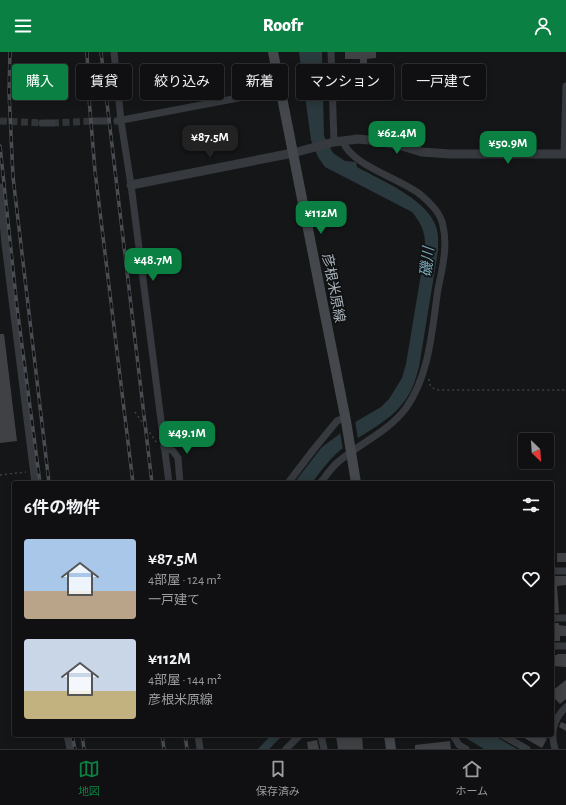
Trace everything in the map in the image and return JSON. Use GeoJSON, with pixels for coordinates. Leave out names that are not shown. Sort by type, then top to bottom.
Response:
{"type":"FeatureCollection","features":[{"type":"Feature","properties":{"kind":"main road","name":"彦根米原線"},"geometry":{"type":"LineString","coordinates":[[273,52],[275,64]]}},
{"type":"Feature","properties":{"kind":"main road","name":"彦根米原線"},"geometry":{"type":"LineString","coordinates":[[282,100],[346,419],[356,481]]}},
{"type":"Feature","properties":{"kind":"main road"},"geometry":{"type":"LineString","coordinates":[[389,737],[390,749]]}},
{"type":"Feature","properties":{"kind":"street"},"geometry":{"type":"LineString","coordinates":[[114,52],[118,121],[131,185],[169,481]]}},
{"type":"Feature","properties":{"kind":"street"},"geometry":{"type":"LineString","coordinates":[[322,481],[337,463],[351,450],[384,430],[405,409],[414,396],[428,354],[445,248],[443,226],[434,207],[420,194],[360,161],[337,141],[331,52]]}},
{"type":"Feature","properties":{"kind":"street"},"geometry":{"type":"LineString","coordinates":[[131,185],[293,153],[337,141],[358,139],[379,141],[422,152],[450,154],[565,154],[566,86]]}},
{"type":"Feature","properties":{"kind":"street"},"geometry":{"type":"LineString","coordinates":[[118,121],[232,99]]}},
{"type":"Feature","properties":{"kind":"street"},"geometry":{"type":"LineString","coordinates":[[93,121],[104,120]]}},
{"type":"Feature","properties":{"kind":"street"},"geometry":{"type":"LineString","coordinates":[[42,123],[52,123]]}},
{"type":"Feature","properties":{"kind":"street"},"geometry":{"type":"LineString","coordinates":[[0,187],[35,481]]}},
{"type":"Feature","properties":{"kind":"street"},"geometry":{"type":"LineString","coordinates":[[290,481],[337,421],[346,419]]}},
{"type":"Feature","properties":{"kind":"street"},"geometry":{"type":"LineString","coordinates":[[164,447],[173,451],[178,458],[180,481]]}},
{"type":"Feature","properties":{"kind":"street"},"geometry":{"type":"LineString","coordinates":[[554,571],[566,571]]}},
{"type":"Feature","properties":{"kind":"street"},"geometry":{"type":"LineString","coordinates":[[554,618],[566,618]]}},
{"type":"Feature","properties":{"kind":"street"},"geometry":{"type":"LineString","coordinates":[[554,646],[566,646]]}},
{"type":"Feature","properties":{"kind":"street"},"geometry":{"type":"LineString","coordinates":[[554,726],[556,720],[566,707]]}},
{"type":"Feature","properties":{"kind":"street"},"geometry":{"type":"LineString","coordinates":[[67,737],[70,749]]}},
{"type":"Feature","properties":{"kind":"street"},"geometry":{"type":"LineString","coordinates":[[198,737],[200,749]]}},
{"type":"Feature","properties":{"kind":"street"},"geometry":{"type":"LineString","coordinates":[[286,749],[298,737]]}},
{"type":"Feature","properties":{"kind":"street"},"geometry":{"type":"LineString","coordinates":[[321,737],[324,749]]}},
{"type":"Feature","properties":{"kind":"street"},"geometry":{"type":"LineString","coordinates":[[454,737],[460,747],[466,749]]}},
{"type":"Feature","properties":{"kind":"street"},"geometry":{"type":"LineString","coordinates":[[505,737],[526,749]]}},
{"type":"Feature","properties":{"kind":"street"},"geometry":{"type":"LineString","coordinates":[[553,737],[555,749]]}},
{"type":"Feature","properties":{"kind":"path"},"geometry":{"type":"LineString","coordinates":[[429,377],[429,383],[432,388],[437,390],[566,390]]}},
{"type":"Feature","properties":{"kind":"path"},"geometry":{"type":"LineString","coordinates":[[135,412],[165,455]]}},
{"type":"Feature","properties":{"kind":"path"},"geometry":{"type":"LineString","coordinates":[[0,475],[28,471]]}},
{"type":"Feature","properties":{"kind":"water"},"geometry":{"type":"Polygon","coordinates":[[[299,52],[322,52],[322,64],[301,64],[299,52]]]}},
{"type":"Feature","properties":{"kind":"water","name":"磯川"},"geometry":{"type":"Polygon","coordinates":[[[306,100],[323,100],[324,136],[333,153],[345,161],[356,162],[357,167],[390,184],[412,198],[429,214],[437,231],[438,251],[419,367],[411,391],[392,415],[338,452],[327,463],[314,481],[296,481],[322,447],[357,421],[381,407],[389,399],[402,378],[406,364],[425,250],[423,230],[412,212],[325,167],[318,157],[311,140],[306,100]]]}},
{"type":"Feature","properties":{"kind":"water"},"geometry":{"type":"Polygon","coordinates":[[[269,737],[281,737],[269,749],[258,749],[269,737]]]}},
{"type":"Feature","properties":{"kind":"water"},"geometry":{"type":"Polygon","coordinates":[[[464,737],[496,737],[517,749],[484,749],[464,737]]]}},
{"type":"Feature","properties":{"kind":"pier"},"geometry":{"type":"Polygon","coordinates":[[[355,420],[358,440],[343,451],[340,431],[355,420]]]}},
{"type":"Feature","properties":{"kind":"building"},"geometry":{"type":"Polygon","coordinates":[[[345,52],[376,52],[376,58],[367,59],[367,64],[360,64],[360,59],[345,59],[345,52]]]}},
{"type":"Feature","properties":{"kind":"building"},"geometry":{"type":"Polygon","coordinates":[[[0,334],[4,334],[17,441],[0,443],[0,334]]]}},
{"type":"Feature","properties":{"kind":"building"},"geometry":{"type":"Polygon","coordinates":[[[557,553],[566,553],[566,562],[557,562],[557,553]]]}},
{"type":"Feature","properties":{"kind":"building"},"geometry":{"type":"Polygon","coordinates":[[[554,576],[566,576],[566,585],[557,586],[559,613],[554,613],[554,576]]]}},
{"type":"Feature","properties":{"kind":"building"},"geometry":{"type":"Polygon","coordinates":[[[554,623],[559,623],[559,625],[566,626],[566,636],[560,636],[560,641],[555,641],[554,623]]]}},
{"type":"Feature","properties":{"kind":"building"},"geometry":{"type":"Polygon","coordinates":[[[566,654],[566,667],[554,666],[554,655],[566,654]]]}},
{"type":"Feature","properties":{"kind":"building"},"geometry":{"type":"Polygon","coordinates":[[[566,680],[566,699],[560,704],[554,700],[554,689],[566,680]]]}},
{"type":"Feature","properties":{"kind":"building"},"geometry":{"type":"Polygon","coordinates":[[[561,722],[566,724],[566,731],[559,727],[561,722]]]}},
{"type":"Feature","properties":{"kind":"building"},"geometry":{"type":"Polygon","coordinates":[[[336,737],[362,737],[363,749],[338,749],[336,737]]]}},
{"type":"Feature","properties":{"kind":"building"},"geometry":{"type":"Polygon","coordinates":[[[523,737],[544,737],[547,739],[542,748],[523,737]]]}},
{"type":"Feature","properties":{"kind":"building"},"geometry":{"type":"Polygon","coordinates":[[[317,740],[319,749],[308,749],[307,742],[317,740]]]}},
{"type":"Feature","properties":{"kind":"building"},"geometry":{"type":"Polygon","coordinates":[[[450,741],[451,749],[415,749],[415,745],[450,741]]]}},
{"type":"Feature","properties":{"kind":"tunnel"},"geometry":{"type":"LineString","coordinates":[[0,121],[42,123]]}},
{"type":"Feature","properties":{"kind":"tunnel"},"geometry":{"type":"LineString","coordinates":[[52,123],[93,121]]}},
{"type":"Feature","properties":{"kind":"tunnel"},"geometry":{"type":"LineString","coordinates":[[104,121],[116,121]]}},
{"type":"Feature","properties":{"kind":"railway"},"geometry":{"type":"LineString","coordinates":[[10,52],[9,92],[13,177],[49,481]]}},
{"type":"Feature","properties":{"kind":"railway"},"geometry":{"type":"LineString","coordinates":[[87,52],[95,171],[133,481]]}},
{"type":"Feature","properties":{"kind":"railway"},"geometry":{"type":"LineString","coordinates":[[101,52],[152,481]]}},
{"type":"Feature","properties":{"kind":"railway"},"geometry":{"type":"LineString","coordinates":[[0,146],[17,307],[40,481]]}},
{"type":"Feature","properties":{"kind":"railway"},"geometry":{"type":"LineString","coordinates":[[72,737],[75,749]]}},
{"type":"Feature","properties":{"kind":"railway"},"geometry":{"type":"LineString","coordinates":[[82,737],[84,749]]}},
{"type":"Feature","properties":{"kind":"railway"},"geometry":{"type":"LineString","coordinates":[[162,737],[164,749]]}},
{"type":"Feature","properties":{"kind":"railway"},"geometry":{"type":"LineString","coordinates":[[185,737],[187,749]]}}]}
